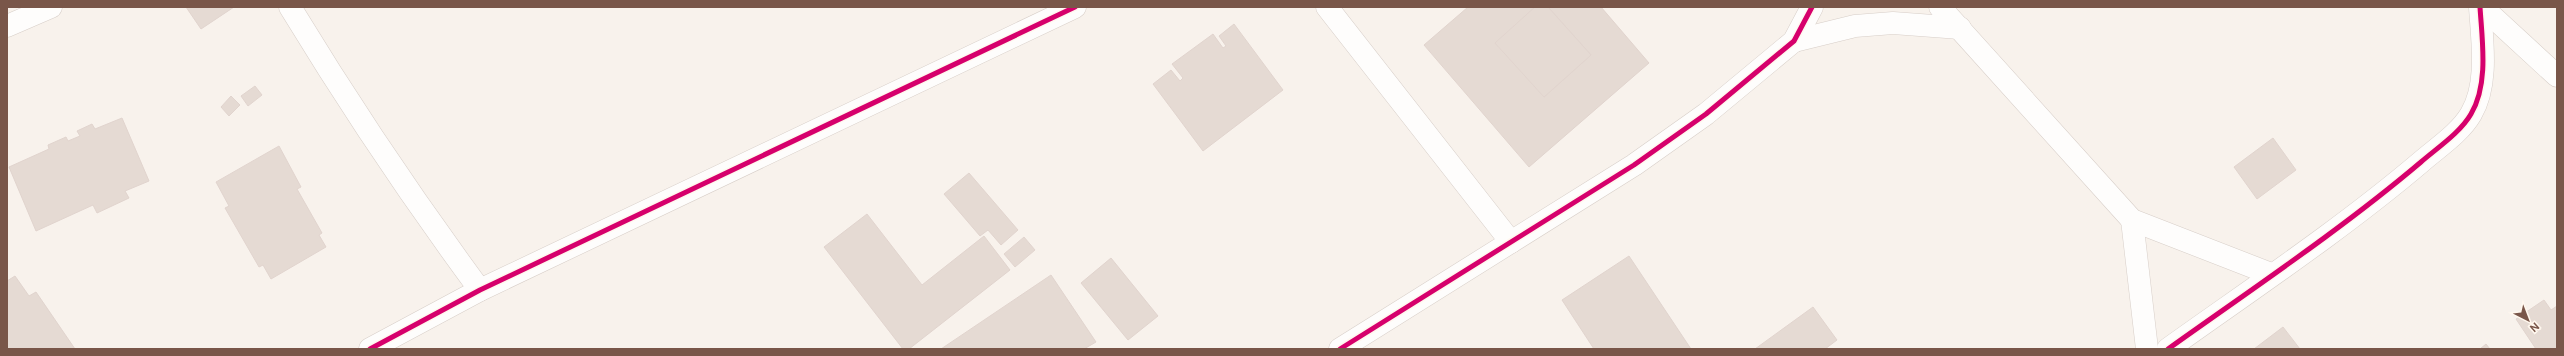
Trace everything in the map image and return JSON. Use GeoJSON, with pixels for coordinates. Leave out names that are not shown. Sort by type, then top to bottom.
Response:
{"type":"FeatureCollection","features":[{"type":"Feature","properties":{"kind":"street"},"geometry":{"type":"LineString","coordinates":[[7,26],[51,7]]}},
{"type":"Feature","properties":{"kind":"street"},"geometry":{"type":"LineString","coordinates":[[290,7],[330,73],[435,229],[480,290]]}},
{"type":"Feature","properties":{"kind":"street"},"geometry":{"type":"LineString","coordinates":[[370,349],[480,290],[1075,7]]}},
{"type":"Feature","properties":{"kind":"street"},"geometry":{"type":"LineString","coordinates":[[1327,7],[1510,242]]}},
{"type":"Feature","properties":{"kind":"street"},"geometry":{"type":"LineString","coordinates":[[1340,349],[1634,165],[1700,118],[1794,41],[1812,7]]}},
{"type":"Feature","properties":{"kind":"street"},"geometry":{"type":"LineString","coordinates":[[1940,7],[2132,220],[2272,274]]}},
{"type":"Feature","properties":{"kind":"street"},"geometry":{"type":"LineString","coordinates":[[2481,7],[2557,76]]}},
{"type":"Feature","properties":{"kind":"street"},"geometry":{"type":"LineString","coordinates":[[2168,349],[2391,187],[2452,135],[2471,114],[2479,92],[2482,72],[2481,7]]}},
{"type":"Feature","properties":{"kind":"street"},"geometry":{"type":"LineString","coordinates":[[1794,41],[1855,26],[1885,24],[1960,28]]}},
{"type":"Feature","properties":{"kind":"street"},"geometry":{"type":"LineString","coordinates":[[2132,220],[2147,349]]}},
{"type":"Feature","properties":{"kind":"building"},"geometry":{"type":"Polygon","coordinates":[[[186,7],[234,7],[201,29],[186,7]]]}},
{"type":"Feature","properties":{"kind":"building"},"geometry":{"type":"Polygon","coordinates":[[[1468,7],[1535,7],[1495,43],[1544,97],[1591,55],[1548,7],[1601,7],[1649,63],[1529,167],[1424,45],[1468,7]]]}},
{"type":"Feature","properties":{"kind":"building"},"geometry":{"type":"Polygon","coordinates":[[[1535,7],[1548,7],[1591,55],[1544,97],[1495,43],[1535,7]]]}},
{"type":"Feature","properties":{"kind":"building"},"geometry":{"type":"Polygon","coordinates":[[[1234,24],[1283,90],[1203,151],[1153,84],[1171,70],[1180,81],[1183,78],[1172,64],[1213,34],[1223,48],[1226,46],[1219,36],[1234,24]]]}},
{"type":"Feature","properties":{"kind":"building"},"geometry":{"type":"Polygon","coordinates":[[[255,86],[262,95],[248,106],[241,96],[255,86]]]}},
{"type":"Feature","properties":{"kind":"building"},"geometry":{"type":"Polygon","coordinates":[[[231,96],[240,105],[229,116],[221,107],[231,96]]]}},
{"type":"Feature","properties":{"kind":"building"},"geometry":{"type":"Polygon","coordinates":[[[122,118],[149,181],[125,191],[129,198],[97,213],[93,205],[36,231],[9,167],[49,149],[48,145],[66,137],[68,141],[80,136],[77,131],[92,124],[95,129],[122,118]]]}},
{"type":"Feature","properties":{"kind":"building"},"geometry":{"type":"Polygon","coordinates":[[[2273,138],[2296,170],[2257,199],[2234,167],[2273,138]]]}},
{"type":"Feature","properties":{"kind":"building"},"geometry":{"type":"Polygon","coordinates":[[[279,146],[301,187],[297,189],[322,233],[319,235],[326,247],[271,279],[263,265],[259,267],[225,208],[229,206],[216,182],[279,146]]]}},
{"type":"Feature","properties":{"kind":"building"},"geometry":{"type":"Polygon","coordinates":[[[969,173],[1018,230],[1001,245],[988,230],[980,236],[944,194],[969,173]]]}},
{"type":"Feature","properties":{"kind":"building"},"geometry":{"type":"Polygon","coordinates":[[[867,214],[922,285],[984,236],[1010,270],[909,349],[903,349],[824,247],[867,214]]]}},
{"type":"Feature","properties":{"kind":"building"},"geometry":{"type":"Polygon","coordinates":[[[1024,237],[1035,250],[1015,267],[1004,254],[1024,237]]]}},
{"type":"Feature","properties":{"kind":"building"},"geometry":{"type":"Polygon","coordinates":[[[1629,256],[1691,349],[1594,349],[1562,300],[1629,256]]]}},
{"type":"Feature","properties":{"kind":"building"},"geometry":{"type":"Polygon","coordinates":[[[1111,258],[1158,316],[1128,340],[1081,283],[1111,258]]]}},
{"type":"Feature","properties":{"kind":"building"},"geometry":{"type":"Polygon","coordinates":[[[1051,275],[1096,342],[1084,349],[941,349],[1051,275]]]}},
{"type":"Feature","properties":{"kind":"building"},"geometry":{"type":"Polygon","coordinates":[[[15,276],[29,296],[36,292],[75,349],[7,349],[7,281],[15,276]]]}},
{"type":"Feature","properties":{"kind":"building"},"geometry":{"type":"Polygon","coordinates":[[[2544,300],[2551,310],[2557,306],[2557,349],[2536,349],[2516,319],[2544,300]]]}},
{"type":"Feature","properties":{"kind":"building"},"geometry":{"type":"Polygon","coordinates":[[[1813,307],[1837,340],[1825,349],[1755,349],[1813,307]]]}},
{"type":"Feature","properties":{"kind":"building"},"geometry":{"type":"Polygon","coordinates":[[[2283,327],[2300,349],[2254,349],[2283,327]]]}},
{"type":"Feature","properties":{"kind":"building"},"geometry":{"type":"Polygon","coordinates":[[[2486,344],[2490,349],[2480,349],[2486,344]]]}},
{"type":"Feature","properties":{"kind":"cycle path"},"geometry":{"type":"LineString","coordinates":[[370,349],[480,290],[1075,7]]}},
{"type":"Feature","properties":{"kind":"cycle path"},"geometry":{"type":"LineString","coordinates":[[1340,349],[1634,165],[1706,114],[1794,41],[1812,7]]}},
{"type":"Feature","properties":{"kind":"cycle path"},"geometry":{"type":"LineString","coordinates":[[2168,349],[2360,211],[2441,146],[2461,128],[2477,102],[2480,89],[2483,62],[2480,7]]}}]}
